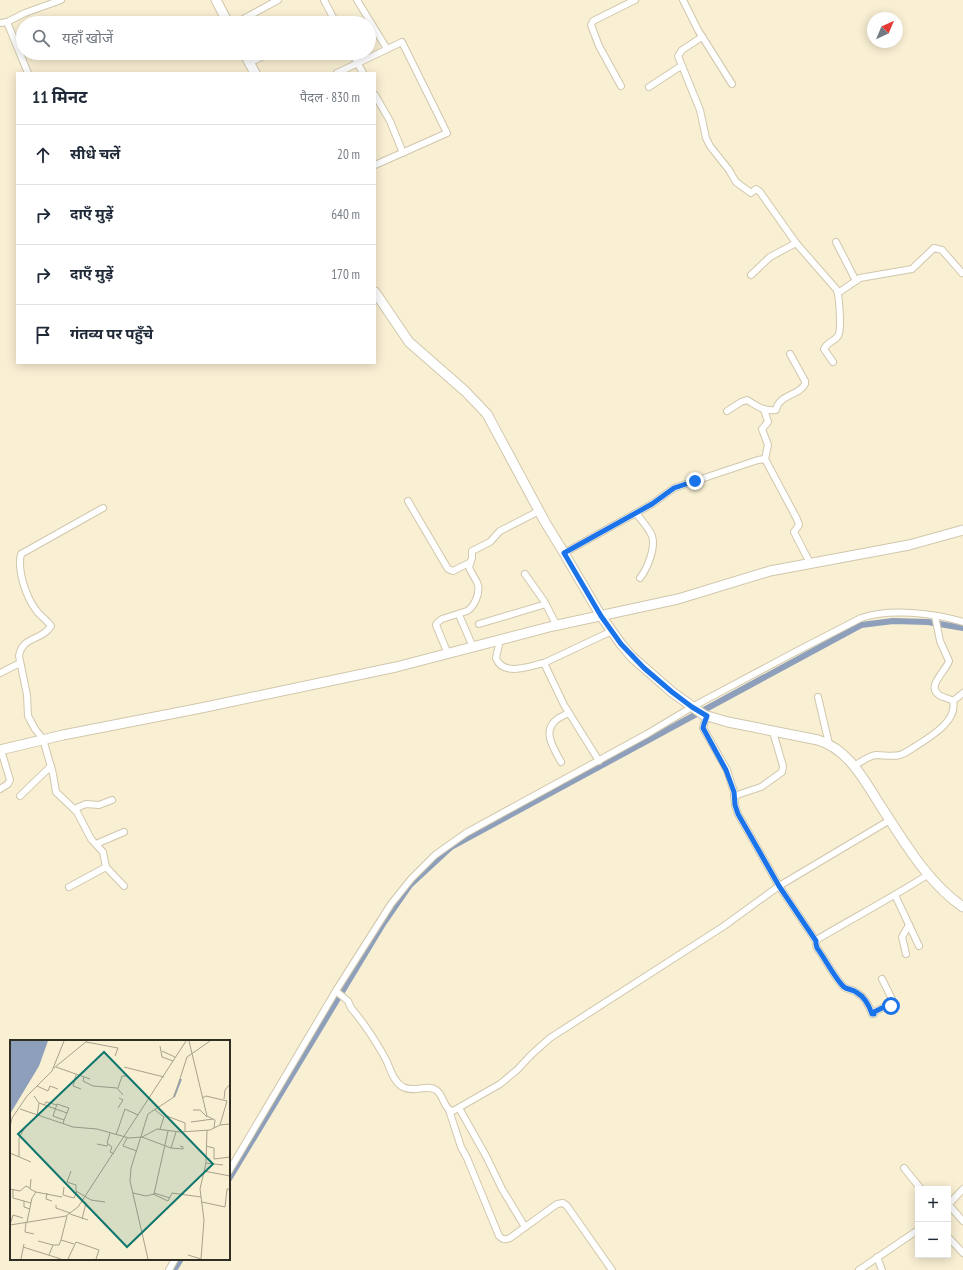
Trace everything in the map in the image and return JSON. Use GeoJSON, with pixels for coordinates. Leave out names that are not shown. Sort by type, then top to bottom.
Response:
{"type":"FeatureCollection","features":[{"type":"Feature","properties":{"kind":"street"},"geometry":{"type":"LineString","coordinates":[[19,16],[61,0]]}},
{"type":"Feature","properties":{"kind":"street"},"geometry":{"type":"LineString","coordinates":[[216,0],[224,16]]}},
{"type":"Feature","properties":{"kind":"street"},"geometry":{"type":"LineString","coordinates":[[249,16],[278,0]]}},
{"type":"Feature","properties":{"kind":"street"},"geometry":{"type":"LineString","coordinates":[[324,0],[332,16]]}},
{"type":"Feature","properties":{"kind":"street"},"geometry":{"type":"LineString","coordinates":[[357,0],[367,16]]}},
{"type":"Feature","properties":{"kind":"street"},"geometry":{"type":"LineString","coordinates":[[621,86],[599,46],[590,25],[593,21],[635,0]]}},
{"type":"Feature","properties":{"kind":"street"},"geometry":{"type":"LineString","coordinates":[[683,0],[702,37],[732,84]]}},
{"type":"Feature","properties":{"kind":"street"},"geometry":{"type":"LineString","coordinates":[[0,23],[7,22],[16,18]]}},
{"type":"Feature","properties":{"kind":"street"},"geometry":{"type":"LineString","coordinates":[[7,22],[16,44]]}},
{"type":"Feature","properties":{"kind":"street"},"geometry":{"type":"LineString","coordinates":[[376,31],[387,49]]}},
{"type":"Feature","properties":{"kind":"street"},"geometry":{"type":"LineString","coordinates":[[702,37],[679,52],[678,56],[700,110],[706,138],[710,146],[729,170],[736,182],[751,193],[756,189],[760,192],[796,243],[834,286],[838,293],[839,334],[835,340],[827,344],[824,349],[833,362]]}},
{"type":"Feature","properties":{"kind":"street"},"geometry":{"type":"LineString","coordinates":[[376,54],[402,42],[447,133],[376,166]]}},
{"type":"Feature","properties":{"kind":"street"},"geometry":{"type":"LineString","coordinates":[[23,60],[28,72]]}},
{"type":"Feature","properties":{"kind":"street"},"geometry":{"type":"LineString","coordinates":[[248,60],[254,72]]}},
{"type":"Feature","properties":{"kind":"street"},"geometry":{"type":"LineString","coordinates":[[249,63],[255,60]]}},
{"type":"Feature","properties":{"kind":"street"},"geometry":{"type":"LineString","coordinates":[[356,60],[362,72]]}},
{"type":"Feature","properties":{"kind":"street"},"geometry":{"type":"LineString","coordinates":[[339,72],[363,60]]}},
{"type":"Feature","properties":{"kind":"street"},"geometry":{"type":"LineString","coordinates":[[649,87],[681,66]]}},
{"type":"Feature","properties":{"kind":"street"},"geometry":{"type":"LineString","coordinates":[[376,97],[390,121],[402,153]]}},
{"type":"Feature","properties":{"kind":"street"},"geometry":{"type":"LineString","coordinates":[[836,242],[856,280]]}},
{"type":"Feature","properties":{"kind":"street"},"geometry":{"type":"LineString","coordinates":[[751,275],[774,255],[796,243]]}},
{"type":"Feature","properties":{"kind":"street"},"geometry":{"type":"LineString","coordinates":[[838,293],[856,280],[866,276],[912,269],[934,248],[942,250],[962,273]]}},
{"type":"Feature","properties":{"kind":"street"},"geometry":{"type":"LineString","coordinates":[[376,293],[409,342],[465,391],[487,414],[539,511],[601,616],[621,644],[644,668],[694,708],[706,715],[728,722],[818,740],[829,744],[845,755],[854,766],[912,853],[951,898],[963,907]]}},
{"type":"Feature","properties":{"kind":"street"},"geometry":{"type":"LineString","coordinates":[[727,411],[747,400],[760,409],[769,411],[776,410],[780,402],[804,386],[805,381],[790,354]]}},
{"type":"Feature","properties":{"kind":"street"},"geometry":{"type":"LineString","coordinates":[[764,409],[768,422],[762,429],[768,445],[765,459],[797,519],[799,525],[794,532],[810,563]]}},
{"type":"Feature","properties":{"kind":"street"},"geometry":{"type":"LineString","coordinates":[[564,553],[652,504],[667,492],[682,484],[765,459]]}},
{"type":"Feature","properties":{"kind":"street"},"geometry":{"type":"LineString","coordinates":[[408,501],[448,569],[453,571],[469,563],[474,550],[490,542],[500,531],[539,511]]}},
{"type":"Feature","properties":{"kind":"street"},"geometry":{"type":"LineString","coordinates":[[103,508],[21,554],[20,572],[29,597],[36,610],[51,626],[49,629],[24,644],[20,650],[20,663],[27,695],[28,716],[43,739],[51,766],[56,792],[74,809],[80,817],[91,839],[103,852],[106,867],[124,886]]}},
{"type":"Feature","properties":{"kind":"street"},"geometry":{"type":"LineString","coordinates":[[636,513],[651,535],[653,545],[646,568],[640,578]]}},
{"type":"Feature","properties":{"kind":"street"},"geometry":{"type":"LineString","coordinates":[[0,789],[8,784],[10,780],[0,750],[43,739],[396,667],[557,626],[678,599],[770,571],[909,545],[963,530]]}},
{"type":"Feature","properties":{"kind":"street"},"geometry":{"type":"LineString","coordinates":[[448,654],[436,623],[442,619],[459,615],[470,610],[474,603],[478,592],[478,585],[470,570],[469,563]]}},
{"type":"Feature","properties":{"kind":"street"},"geometry":{"type":"LineString","coordinates":[[525,574],[546,604],[557,626]]}},
{"type":"Feature","properties":{"kind":"street"},"geometry":{"type":"LineString","coordinates":[[479,624],[546,604]]}},
{"type":"Feature","properties":{"kind":"street"},"geometry":{"type":"LineString","coordinates":[[230,1168],[391,904],[411,879],[435,854],[466,833],[797,651],[861,618],[872,614],[896,613],[963,622]]}},
{"type":"Feature","properties":{"kind":"street"},"geometry":{"type":"LineString","coordinates":[[459,615],[473,647]]}},
{"type":"Feature","properties":{"kind":"street"},"geometry":{"type":"LineString","coordinates":[[936,618],[940,640],[949,661],[934,685],[934,689],[939,695],[954,702]]}},
{"type":"Feature","properties":{"kind":"street"},"geometry":{"type":"LineString","coordinates":[[500,640],[496,658],[504,667],[511,669],[544,662],[612,631]]}},
{"type":"Feature","properties":{"kind":"street"},"geometry":{"type":"LineString","coordinates":[[544,662],[559,696],[598,761]]}},
{"type":"Feature","properties":{"kind":"street"},"geometry":{"type":"LineString","coordinates":[[0,673],[20,663]]}},
{"type":"Feature","properties":{"kind":"street"},"geometry":{"type":"LineString","coordinates":[[854,766],[874,756],[894,756],[904,754],[927,739],[944,726],[954,709],[954,702],[963,693]]}},
{"type":"Feature","properties":{"kind":"street"},"geometry":{"type":"LineString","coordinates":[[818,697],[829,744]]}},
{"type":"Feature","properties":{"kind":"street"},"geometry":{"type":"LineString","coordinates":[[561,762],[551,743],[550,727],[557,720],[569,713]]}},
{"type":"Feature","properties":{"kind":"street"},"geometry":{"type":"LineString","coordinates":[[706,715],[703,728],[726,770],[738,814],[779,886],[816,941],[817,948],[841,984],[847,990],[857,992],[865,999],[872,1014],[886,1006],[891,1006],[892,1004],[892,999],[882,979]]}},
{"type":"Feature","properties":{"kind":"street"},"geometry":{"type":"LineString","coordinates":[[734,796],[761,787],[782,772],[783,766],[773,732]]}},
{"type":"Feature","properties":{"kind":"street"},"geometry":{"type":"LineString","coordinates":[[20,796],[51,766]]}},
{"type":"Feature","properties":{"kind":"street"},"geometry":{"type":"LineString","coordinates":[[74,809],[86,804],[99,805],[112,800]]}},
{"type":"Feature","properties":{"kind":"street"},"geometry":{"type":"LineString","coordinates":[[450,1110],[452,1111],[459,1108],[495,1088],[509,1078],[550,1038],[728,923],[779,886],[890,820]]}},
{"type":"Feature","properties":{"kind":"street"},"geometry":{"type":"LineString","coordinates":[[96,844],[124,832]]}},
{"type":"Feature","properties":{"kind":"street"},"geometry":{"type":"LineString","coordinates":[[69,887],[106,867]]}},
{"type":"Feature","properties":{"kind":"street"},"geometry":{"type":"LineString","coordinates":[[816,941],[818,938],[860,913],[895,895],[929,874]]}},
{"type":"Feature","properties":{"kind":"street"},"geometry":{"type":"LineString","coordinates":[[895,895],[919,946]]}},
{"type":"Feature","properties":{"kind":"street"},"geometry":{"type":"LineString","coordinates":[[906,954],[902,937],[909,925]]}},
{"type":"Feature","properties":{"kind":"street"},"geometry":{"type":"LineString","coordinates":[[337,991],[348,1001],[350,1008],[383,1054],[398,1084],[409,1090],[432,1088],[436,1090],[450,1110],[461,1147],[499,1236],[506,1240],[557,1204],[563,1203],[567,1206],[612,1270]]}},
{"type":"Feature","properties":{"kind":"street"},"geometry":{"type":"LineString","coordinates":[[459,1108],[486,1156],[502,1189],[525,1227]]}},
{"type":"Feature","properties":{"kind":"street"},"geometry":{"type":"LineString","coordinates":[[904,1168],[919,1186]]}},
{"type":"Feature","properties":{"kind":"street"},"geometry":{"type":"LineString","coordinates":[[951,1202],[963,1189]]}},
{"type":"Feature","properties":{"kind":"street"},"geometry":{"type":"LineString","coordinates":[[951,1208],[963,1221]]}},
{"type":"Feature","properties":{"kind":"street"},"geometry":{"type":"LineString","coordinates":[[859,1270],[915,1232]]}},
{"type":"Feature","properties":{"kind":"street"},"geometry":{"type":"LineString","coordinates":[[951,1240],[963,1253]]}},
{"type":"Feature","properties":{"kind":"street"},"geometry":{"type":"LineString","coordinates":[[877,1257],[882,1270]]}},
{"type":"Feature","properties":{"kind":"street"},"geometry":{"type":"LineString","coordinates":[[169,1270],[174,1260]]}},
{"type":"Feature","properties":{"kind":"waterway"},"geometry":{"type":"LineString","coordinates":[[230,1177],[383,924],[410,885],[451,847],[861,625],[893,621],[928,622],[963,628]]}},
{"type":"Feature","properties":{"kind":"waterway"},"geometry":{"type":"LineString","coordinates":[[174,1270],[180,1260]]}},
{"type":"Feature","properties":{"kind":"route"},"geometry":{"type":"LineString","coordinates":[[695,481],[682,484],[674,488],[652,504],[564,553],[601,616],[632,657],[672,692],[707,716],[703,728],[724,764],[734,792],[735,808],[738,814],[779,886],[816,941],[817,948],[841,984],[847,990],[857,992],[865,999],[872,1014],[886,1006],[891,1006]]}}]}
